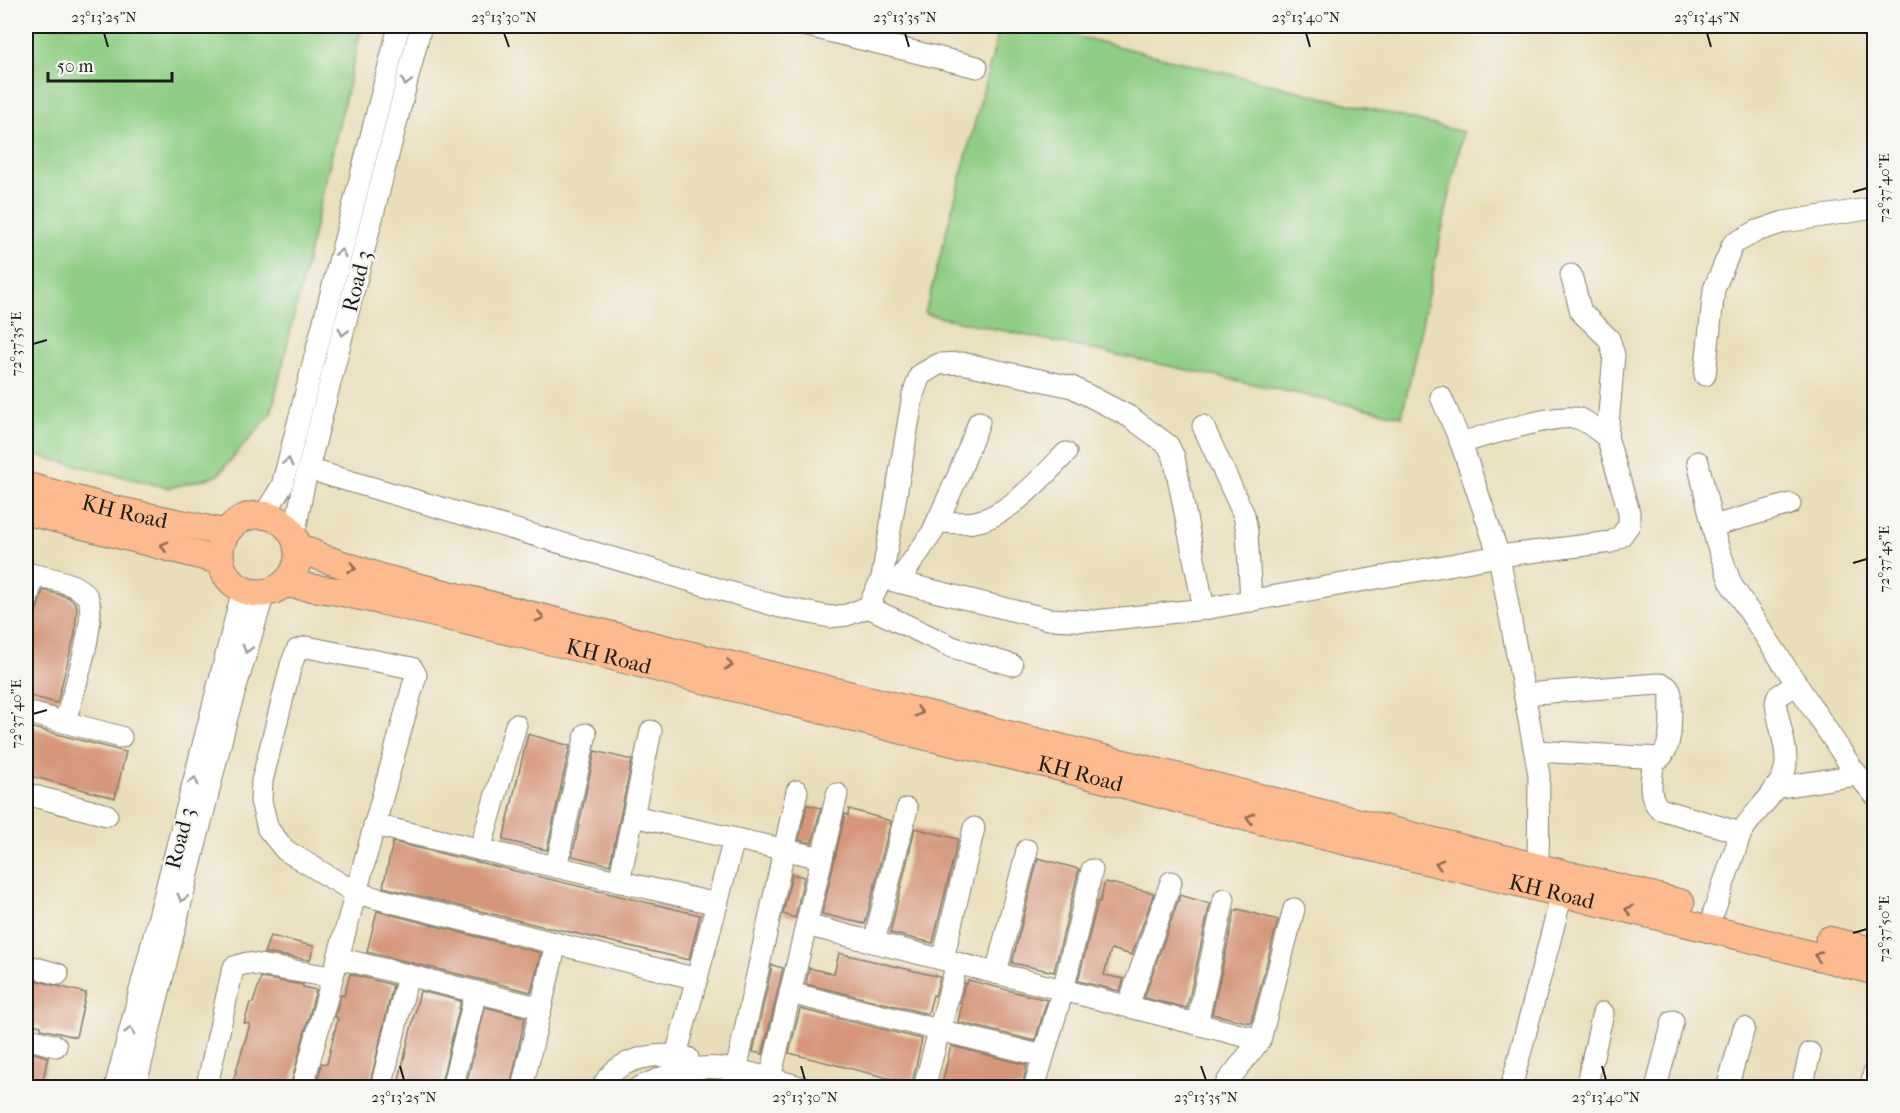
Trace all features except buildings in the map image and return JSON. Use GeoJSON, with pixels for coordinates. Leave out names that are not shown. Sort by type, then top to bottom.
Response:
{"type":"FeatureCollection","features":[{"type":"Feature","properties":{"kind":"main road","name":"KH Road"},"geometry":{"type":"LineString","coordinates":[[26,486],[112,509],[226,533]]}},
{"type":"Feature","properties":{"kind":"main road","name":"KH Road"},"geometry":{"type":"LineString","coordinates":[[26,511],[221,561]]}},
{"type":"Feature","properties":{"kind":"main road"},"geometry":{"type":"LineString","coordinates":[[264,515],[280,521],[296,541],[298,560],[293,573],[264,589],[229,578],[221,561],[221,546],[226,533],[242,518],[264,515]]}},
{"type":"Feature","properties":{"kind":"main road","name":"KH Road"},"geometry":{"type":"LineString","coordinates":[[296,541],[323,558],[383,578],[1538,867],[1565,884],[1751,939],[1875,971]]}},
{"type":"Feature","properties":{"kind":"main road","name":"KH Road"},"geometry":{"type":"LineString","coordinates":[[264,589],[373,599],[555,642],[912,733],[1051,765],[1241,816],[1565,884],[1714,911],[1875,951]]}},
{"type":"Feature","properties":{"kind":"street","name":"Road 3"},"geometry":{"type":"LineString","coordinates":[[264,515],[282,486],[399,26]]}},
{"type":"Feature","properties":{"kind":"street","name":"Road 3"},"geometry":{"type":"LineString","coordinates":[[296,541],[308,469],[421,26]]}},
{"type":"Feature","properties":{"kind":"street"},"geometry":{"type":"LineString","coordinates":[[808,26],[977,67]]}},
{"type":"Feature","properties":{"kind":"street"},"geometry":{"type":"LineString","coordinates":[[1705,375],[1714,289],[1733,244],[1757,231],[1784,222],[1875,208]]}},
{"type":"Feature","properties":{"kind":"street"},"geometry":{"type":"LineString","coordinates":[[890,580],[1048,619],[1095,621],[1204,609],[1499,556],[1611,542],[1621,536],[1629,525],[1629,512],[1607,437],[1614,355],[1609,339],[1581,312],[1571,275]]}},
{"type":"Feature","properties":{"kind":"street"},"geometry":{"type":"LineString","coordinates":[[890,580],[913,395],[920,375],[939,364],[962,363],[1072,387],[1130,417],[1168,446],[1176,466],[1204,609]]}},
{"type":"Feature","properties":{"kind":"street"},"geometry":{"type":"LineString","coordinates":[[1441,397],[1461,443],[1499,556],[1539,775],[1538,867]]}},
{"type":"Feature","properties":{"kind":"street"},"geometry":{"type":"LineString","coordinates":[[1461,443],[1524,426],[1567,418],[1580,419],[1607,437]]}},
{"type":"Feature","properties":{"kind":"street"},"geometry":{"type":"LineString","coordinates":[[308,469],[780,607],[830,617],[847,615],[868,607],[932,533],[979,422]]}},
{"type":"Feature","properties":{"kind":"street"},"geometry":{"type":"LineString","coordinates":[[1203,426],[1244,515],[1251,601]]}},
{"type":"Feature","properties":{"kind":"street"},"geometry":{"type":"LineString","coordinates":[[937,522],[975,522],[1000,512],[1037,482],[1066,453]]}},
{"type":"Feature","properties":{"kind":"street"},"geometry":{"type":"LineString","coordinates":[[1698,462],[1713,526],[1731,584],[1857,775],[1875,794]]}},
{"type":"Feature","properties":{"kind":"street"},"geometry":{"type":"LineString","coordinates":[[1713,526],[1790,504]]}},
{"type":"Feature","properties":{"kind":"street"},"geometry":{"type":"LineString","coordinates":[[26,606],[29,574],[73,585],[87,597],[92,607],[91,624],[65,722]]}},
{"type":"Feature","properties":{"kind":"street","name":"Road 3"},"geometry":{"type":"LineString","coordinates":[[115,1088],[264,589]]}},
{"type":"Feature","properties":{"kind":"street","name":"Road 3"},"geometry":{"type":"LineString","coordinates":[[135,1088],[227,717],[264,589]]}},
{"type":"Feature","properties":{"kind":"street"},"geometry":{"type":"LineString","coordinates":[[868,607],[952,647],[1012,665]]}},
{"type":"Feature","properties":{"kind":"street"},"geometry":{"type":"LineString","coordinates":[[302,1088],[356,893],[374,825],[416,675],[416,671],[396,664],[317,647],[307,647],[297,650],[291,665],[262,781],[261,801],[268,829],[285,850],[356,893],[697,979]]}},
{"type":"Feature","properties":{"kind":"street"},"geometry":{"type":"LineString","coordinates":[[1524,694],[1664,684],[1669,688],[1671,694],[1668,746],[1665,754],[1660,758],[1534,751]]}},
{"type":"Feature","properties":{"kind":"street"},"geometry":{"type":"LineString","coordinates":[[1714,911],[1746,823],[1776,788],[1785,773],[1786,764],[1776,702],[1778,696],[1797,684]]}},
{"type":"Feature","properties":{"kind":"street"},"geometry":{"type":"LineString","coordinates":[[26,712],[121,737]]}},
{"type":"Feature","properties":{"kind":"street"},"geometry":{"type":"LineString","coordinates":[[480,850],[516,725]]}},
{"type":"Feature","properties":{"kind":"street"},"geometry":{"type":"LineString","coordinates":[[619,882],[651,731]]}},
{"type":"Feature","properties":{"kind":"street"},"geometry":{"type":"LineString","coordinates":[[556,867],[586,734]]}},
{"type":"Feature","properties":{"kind":"street"},"geometry":{"type":"LineString","coordinates":[[1654,759],[1651,796],[1653,803],[1660,809],[1741,833]]}},
{"type":"Feature","properties":{"kind":"street"},"geometry":{"type":"LineString","coordinates":[[1776,788],[1857,775]]}},
{"type":"Feature","properties":{"kind":"street"},"geometry":{"type":"LineString","coordinates":[[732,1070],[797,791]]}},
{"type":"Feature","properties":{"kind":"street"},"geometry":{"type":"LineString","coordinates":[[26,794],[107,815]]}},
{"type":"Feature","properties":{"kind":"street"},"geometry":{"type":"LineString","coordinates":[[770,1079],[837,794]]}},
{"type":"Feature","properties":{"kind":"street"},"geometry":{"type":"LineString","coordinates":[[874,942],[907,809]]}},
{"type":"Feature","properties":{"kind":"street"},"geometry":{"type":"LineString","coordinates":[[633,816],[822,858]]}},
{"type":"Feature","properties":{"kind":"street"},"geometry":{"type":"LineString","coordinates":[[374,825],[717,904]]}},
{"type":"Feature","properties":{"kind":"street"},"geometry":{"type":"LineString","coordinates":[[924,1088],[939,1030],[974,828]]}},
{"type":"Feature","properties":{"kind":"street"},"geometry":{"type":"LineString","coordinates":[[676,1055],[734,838]]}},
{"type":"Feature","properties":{"kind":"street"},"geometry":{"type":"LineString","coordinates":[[996,973],[1027,850]]}},
{"type":"Feature","properties":{"kind":"street"},"geometry":{"type":"LineString","coordinates":[[1034,1088],[1063,990],[1092,870]]}},
{"type":"Feature","properties":{"kind":"street"},"geometry":{"type":"LineString","coordinates":[[1128,1006],[1171,882]]}},
{"type":"Feature","properties":{"kind":"street"},"geometry":{"type":"LineString","coordinates":[[1511,1088],[1565,884]]}},
{"type":"Feature","properties":{"kind":"street"},"geometry":{"type":"LineString","coordinates":[[1197,1024],[1224,899]]}},
{"type":"Feature","properties":{"kind":"street"},"geometry":{"type":"LineString","coordinates":[[1225,1088],[1227,1082],[1260,1040],[1294,909]]}},
{"type":"Feature","properties":{"kind":"street"},"geometry":{"type":"LineString","coordinates":[[806,925],[1260,1040]]}},
{"type":"Feature","properties":{"kind":"street"},"geometry":{"type":"LineString","coordinates":[[522,1088],[556,943]]}},
{"type":"Feature","properties":{"kind":"street"},"geometry":{"type":"LineString","coordinates":[[210,1088],[208,1081],[234,968],[247,963],[408,975],[541,1008]]}},
{"type":"Feature","properties":{"kind":"street"},"geometry":{"type":"LineString","coordinates":[[26,964],[58,974]]}},
{"type":"Feature","properties":{"kind":"street"},"geometry":{"type":"LineString","coordinates":[[381,1088],[408,975]]}},
{"type":"Feature","properties":{"kind":"street"},"geometry":{"type":"LineString","coordinates":[[452,1088],[476,992]]}},
{"type":"Feature","properties":{"kind":"street"},"geometry":{"type":"LineString","coordinates":[[790,993],[1043,1056]]}},
{"type":"Feature","properties":{"kind":"street"},"geometry":{"type":"LineString","coordinates":[[1586,1088],[1604,1013]]}},
{"type":"Feature","properties":{"kind":"street"},"geometry":{"type":"LineString","coordinates":[[1656,1088],[1673,1021]]}},
{"type":"Feature","properties":{"kind":"street"},"geometry":{"type":"LineString","coordinates":[[1727,1088],[1744,1028]]}},
{"type":"Feature","properties":{"kind":"street"},"geometry":{"type":"LineString","coordinates":[[26,1038],[56,1046]]}},
{"type":"Feature","properties":{"kind":"street"},"geometry":{"type":"LineString","coordinates":[[1802,1088],[1810,1053]]}},
{"type":"Feature","properties":{"kind":"street"},"geometry":{"type":"LineString","coordinates":[[602,1088],[605,1081],[615,1071],[630,1062],[653,1056],[676,1055],[804,1088]]}},
{"type":"Feature","properties":{"kind":"street"},"geometry":{"type":"LineString","coordinates":[[638,1088],[669,1075],[698,1068],[732,1070]]}},
{"type":"Feature","properties":{"kind":"street"},"geometry":{"type":"LineString","coordinates":[[1871,1088],[1875,1072]]}},
{"type":"Feature","properties":{"kind":"green space"},"geometry":{"type":"Polygon","coordinates":[[[26,26],[362,26],[271,414],[217,476],[169,488],[26,453],[26,26]]]}},
{"type":"Feature","properties":{"kind":"green space"},"geometry":{"type":"Polygon","coordinates":[[[1000,26],[1036,26],[1463,132],[1402,416],[925,314],[1000,26]]]}}]}
